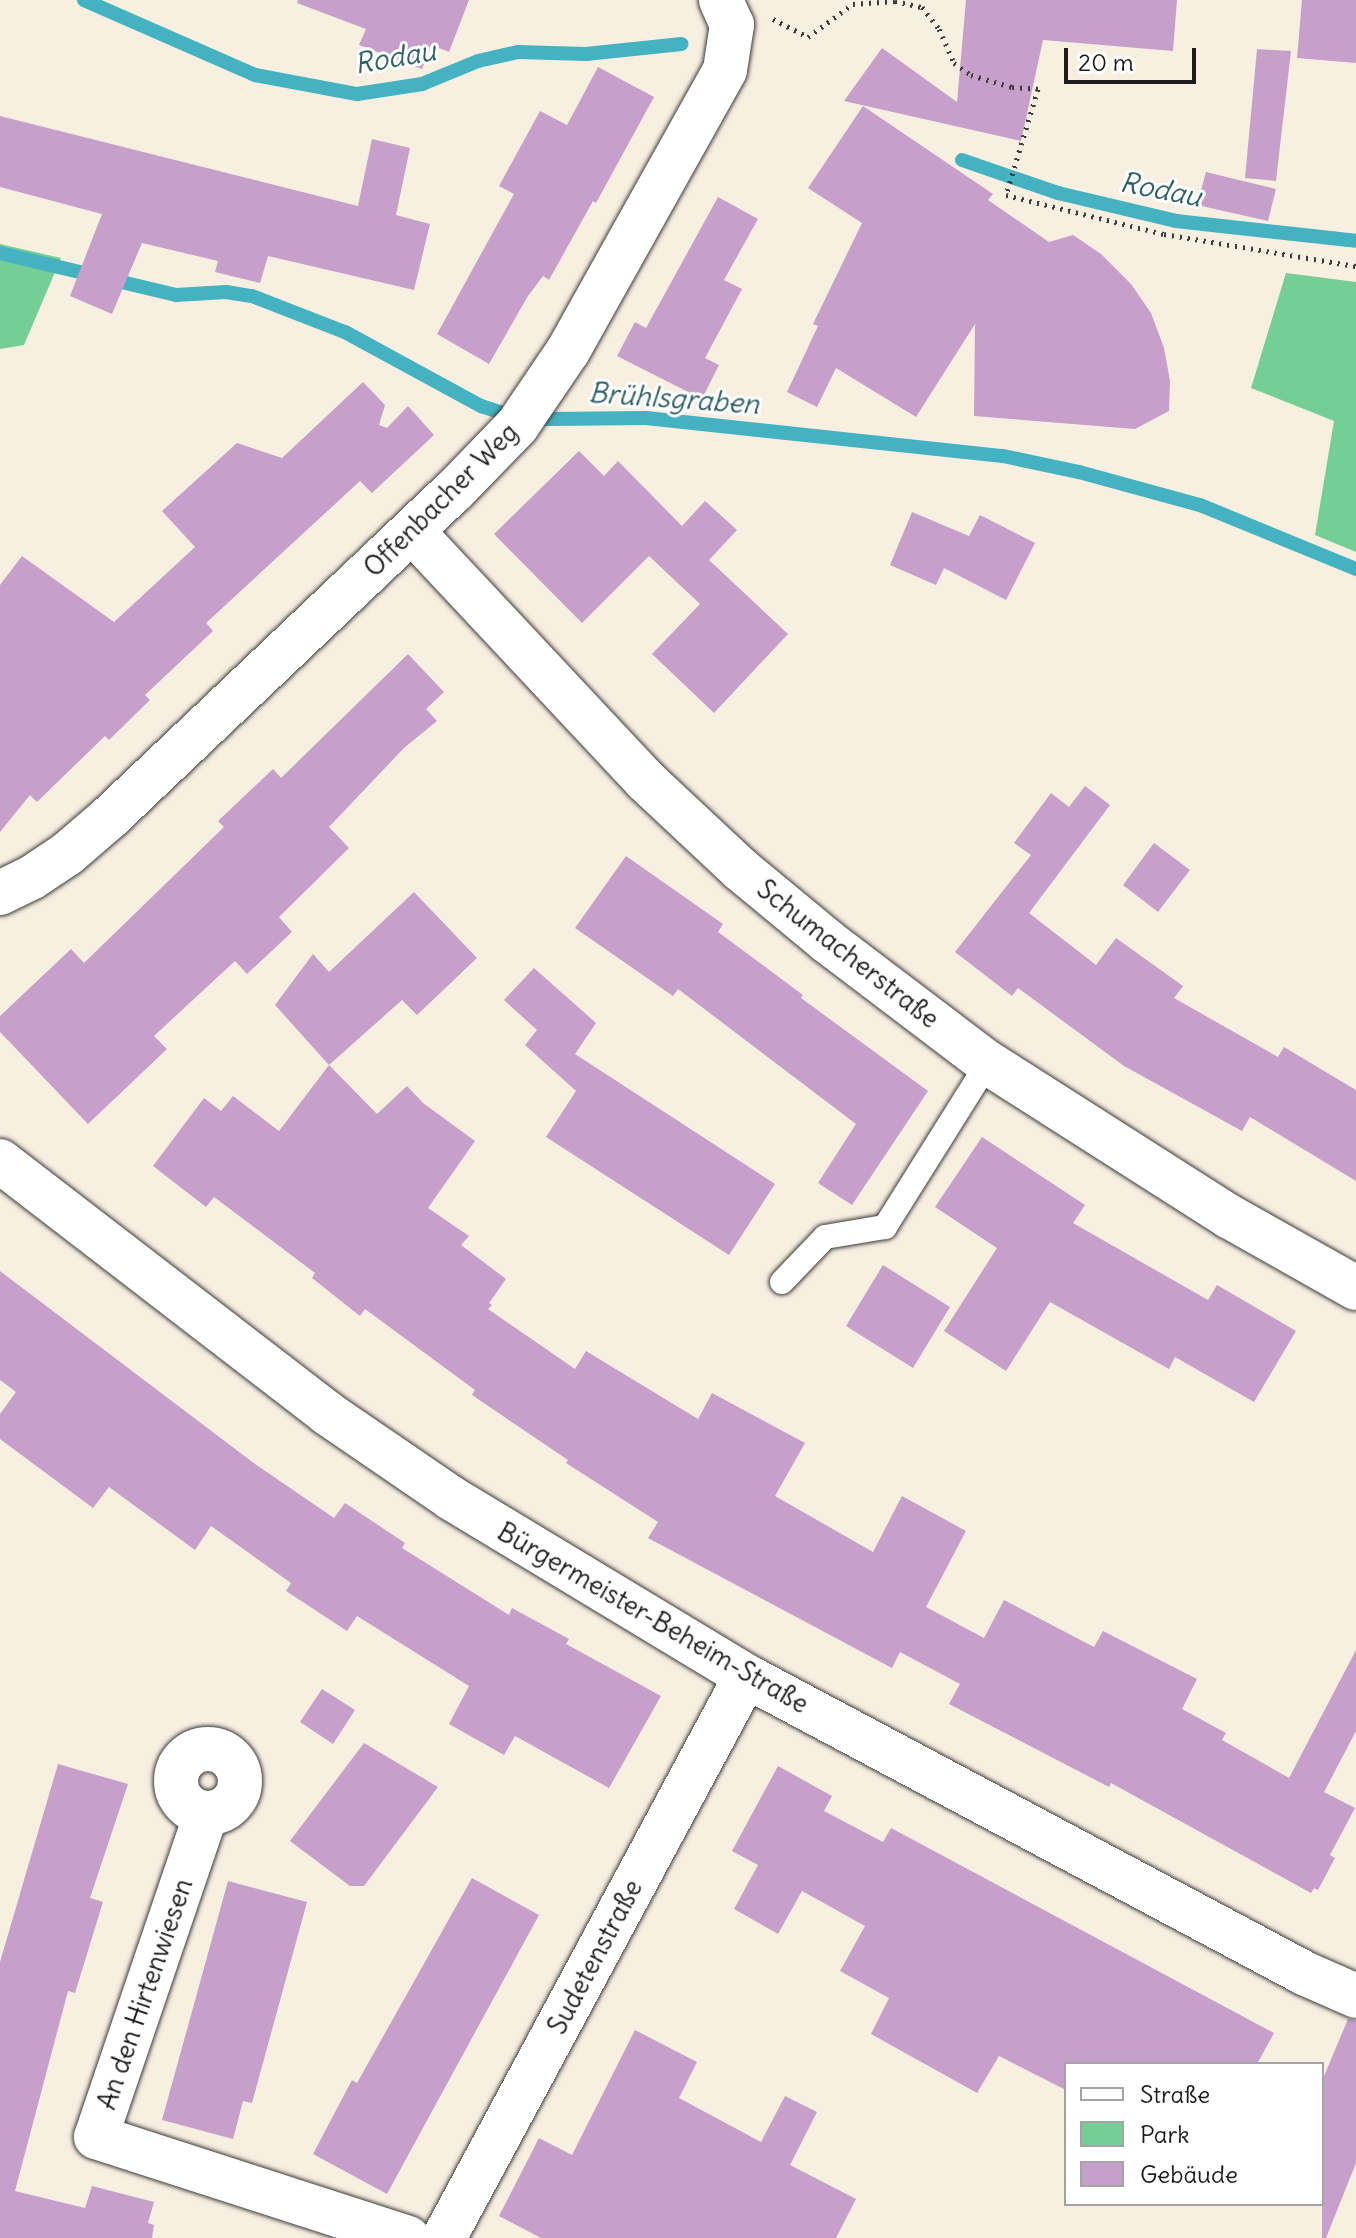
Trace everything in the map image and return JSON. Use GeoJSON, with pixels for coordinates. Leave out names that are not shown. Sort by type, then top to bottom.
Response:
{"type":"FeatureCollection","features":[{"type":"Feature","properties":{"kind":"street","name":"Offenbacher Weg"},"geometry":{"type":"LineString","coordinates":[[0,893],[31,878],[67,854],[110,817],[412,531],[517,426],[568,351],[725,70],[736,8]]}},
{"type":"Feature","properties":{"kind":"street","name":"Schumacherstraße"},"geometry":{"type":"LineString","coordinates":[[412,531],[623,757],[740,869],[827,941],[988,1063],[1230,1217],[1356,1288]]}},
{"type":"Feature","properties":{"kind":"street","name":"Bürgermeister-Beheim-Straße"},"geometry":{"type":"LineString","coordinates":[[0,1161],[327,1413],[451,1498],[746,1676],[1195,1916],[1356,1996]]}},
{"type":"Feature","properties":{"kind":"street","name":"Sudetenstraße"},"geometry":{"type":"LineString","coordinates":[[444,2238],[746,1676]]}},
{"type":"Feature","properties":{"kind":"street","name":"An den Hirtenwiesen"},"geometry":{"type":"LineString","coordinates":[[206,1814],[96,2137],[408,2238]]}},
{"type":"Feature","properties":{"kind":"lane"},"geometry":{"type":"LineString","coordinates":[[782,1282],[825,1237],[885,1227],[988,1063]]}},
{"type":"Feature","properties":{"kind":"path"},"geometry":{"type":"LineString","coordinates":[[736,8],[808,37],[853,4],[895,1],[922,7],[939,29],[954,63],[971,75],[1038,89],[1006,195],[1150,231],[1356,266]]}},
{"type":"Feature","properties":{"kind":"green space"},"geometry":{"type":"Polygon","coordinates":[[[0,244],[61,258],[24,345],[0,349],[0,244]]]}},
{"type":"Feature","properties":{"kind":"green space"},"geometry":{"type":"Polygon","coordinates":[[[1286,273],[1356,282],[1356,552],[1315,535],[1334,421],[1251,388],[1286,273]]]}},
{"type":"Feature","properties":{"kind":"building"},"geometry":{"type":"Polygon","coordinates":[[[298,0],[469,0],[449,52],[431,45],[422,69],[359,45],[366,29],[297,3],[298,0]]]}},
{"type":"Feature","properties":{"kind":"building"},"geometry":{"type":"Polygon","coordinates":[[[966,0],[1177,0],[1173,51],[1043,40],[1021,141],[844,101],[882,48],[957,102],[966,0]]]}},
{"type":"Feature","properties":{"kind":"building"},"geometry":{"type":"Polygon","coordinates":[[[1302,0],[1356,0],[1356,63],[1297,58],[1302,0]]]}},
{"type":"Feature","properties":{"kind":"building"},"geometry":{"type":"Polygon","coordinates":[[[1257,49],[1291,51],[1276,181],[1245,178],[1257,49]]]}},
{"type":"Feature","properties":{"kind":"building"},"geometry":{"type":"Polygon","coordinates":[[[598,67],[654,97],[596,203],[593,201],[549,280],[543,276],[528,296],[489,364],[437,334],[514,194],[499,186],[540,111],[567,125],[598,67]]]}},
{"type":"Feature","properties":{"kind":"building"},"geometry":{"type":"Polygon","coordinates":[[[863,106],[993,194],[988,200],[1049,242],[1073,235],[1101,254],[1131,284],[1151,313],[1164,348],[1170,381],[1169,411],[1135,429],[974,416],[975,324],[916,417],[836,368],[817,407],[787,392],[818,326],[813,324],[862,223],[808,188],[863,106]]]}},
{"type":"Feature","properties":{"kind":"building"},"geometry":{"type":"Polygon","coordinates":[[[0,116],[358,206],[372,139],[410,148],[396,215],[430,224],[414,290],[268,256],[260,283],[215,272],[218,261],[142,243],[112,314],[70,296],[102,214],[0,187],[0,116]]]}},
{"type":"Feature","properties":{"kind":"building"},"geometry":{"type":"Polygon","coordinates":[[[1206,172],[1276,189],[1268,221],[1197,205],[1206,172]]]}},
{"type":"Feature","properties":{"kind":"building"},"geometry":{"type":"Polygon","coordinates":[[[718,197],[758,219],[724,280],[742,289],[705,358],[719,365],[702,399],[617,356],[635,322],[646,328],[718,197]]]}},
{"type":"Feature","properties":{"kind":"building"},"geometry":{"type":"Polygon","coordinates":[[[363,382],[385,405],[379,425],[387,428],[408,406],[434,435],[372,493],[360,481],[206,623],[213,631],[145,695],[150,700],[109,740],[105,736],[37,802],[30,795],[0,832],[0,585],[22,556],[114,622],[195,547],[162,511],[237,443],[282,458],[363,382]]]}},
{"type":"Feature","properties":{"kind":"building"},"geometry":{"type":"Polygon","coordinates":[[[579,451],[604,476],[618,461],[682,526],[705,501],[737,530],[709,560],[788,634],[714,713],[652,654],[700,604],[649,556],[582,623],[494,534],[579,451]]]}},
{"type":"Feature","properties":{"kind":"building"},"geometry":{"type":"Polygon","coordinates":[[[912,512],[969,536],[980,515],[1035,543],[1006,600],[944,568],[936,585],[890,565],[912,512]]]}},
{"type":"Feature","properties":{"kind":"building"},"geometry":{"type":"Polygon","coordinates":[[[408,654],[444,692],[426,709],[437,721],[404,748],[329,827],[349,848],[279,917],[292,932],[247,974],[235,961],[154,1036],[167,1049],[88,1124],[0,1032],[0,1016],[71,949],[84,963],[224,827],[218,821],[273,769],[281,778],[408,654]]]}},
{"type":"Feature","properties":{"kind":"building"},"geometry":{"type":"Polygon","coordinates":[[[1085,786],[1110,805],[1029,913],[1096,965],[1116,938],[1183,986],[1174,998],[1278,1057],[1284,1047],[1356,1090],[1356,1181],[1250,1117],[1242,1131],[1124,1066],[1018,988],[1012,996],[955,952],[1031,855],[1014,843],[1051,793],[1069,807],[1085,786]]]}},
{"type":"Feature","properties":{"kind":"building"},"geometry":{"type":"Polygon","coordinates":[[[1154,843],[1190,870],[1158,912],[1123,885],[1154,843]]]}},
{"type":"Feature","properties":{"kind":"building"},"geometry":{"type":"Polygon","coordinates":[[[626,856],[723,924],[718,932],[803,995],[801,998],[928,1091],[852,1205],[818,1183],[856,1124],[678,989],[673,996],[575,928],[626,856]]]}},
{"type":"Feature","properties":{"kind":"building"},"geometry":{"type":"Polygon","coordinates":[[[414,892],[477,958],[417,1015],[402,1000],[329,1065],[275,1005],[313,954],[329,972],[414,892]]]}},
{"type":"Feature","properties":{"kind":"building"},"geometry":{"type":"Polygon","coordinates":[[[534,968],[596,1023],[575,1054],[775,1184],[729,1255],[546,1137],[576,1091],[525,1045],[537,1030],[504,1000],[534,968]]]}},
{"type":"Feature","properties":{"kind":"building"},"geometry":{"type":"Polygon","coordinates":[[[329,1065],[377,1114],[407,1086],[423,1103],[475,1141],[428,1208],[469,1236],[461,1245],[506,1279],[488,1309],[575,1369],[586,1351],[698,1419],[712,1393],[805,1443],[775,1496],[873,1552],[902,1496],[966,1531],[926,1607],[984,1638],[1004,1600],[1094,1647],[1103,1631],[1197,1679],[1182,1709],[1226,1733],[1222,1740],[1289,1778],[1356,1650],[1356,1731],[1324,1792],[1355,1808],[1330,1855],[1335,1858],[1318,1890],[1314,1888],[1311,1893],[1111,1783],[1109,1787],[949,1704],[960,1684],[900,1652],[892,1668],[648,1538],[658,1522],[566,1463],[568,1460],[472,1395],[475,1390],[365,1309],[360,1316],[312,1278],[315,1273],[214,1197],[206,1207],[153,1166],[204,1098],[221,1111],[233,1096],[279,1131],[329,1065]]]}},
{"type":"Feature","properties":{"kind":"building"},"geometry":{"type":"Polygon","coordinates":[[[982,1137],[1085,1205],[1073,1223],[1208,1300],[1217,1285],[1296,1331],[1254,1402],[1175,1357],[1169,1369],[1050,1302],[1006,1371],[944,1331],[997,1248],[935,1207],[982,1137]]]}},
{"type":"Feature","properties":{"kind":"building"},"geometry":{"type":"Polygon","coordinates":[[[883,1265],[950,1307],[913,1368],[846,1326],[883,1265]]]}},
{"type":"Feature","properties":{"kind":"building"},"geometry":{"type":"Polygon","coordinates":[[[0,1271],[255,1464],[334,1518],[345,1503],[405,1543],[402,1548],[509,1615],[512,1608],[569,1639],[566,1644],[661,1696],[609,1788],[515,1736],[504,1755],[449,1724],[469,1686],[357,1616],[347,1631],[286,1591],[291,1583],[211,1526],[195,1550],[109,1487],[93,1508],[0,1439],[0,1414],[16,1392],[0,1380],[0,1271]]]}},
{"type":"Feature","properties":{"kind":"building"},"geometry":{"type":"Polygon","coordinates":[[[322,1689],[355,1710],[333,1744],[300,1722],[322,1689]]]}},
{"type":"Feature","properties":{"kind":"building"},"geometry":{"type":"Polygon","coordinates":[[[364,1743],[438,1787],[364,1886],[350,1886],[290,1841],[364,1743]]]}},
{"type":"Feature","properties":{"kind":"building"},"geometry":{"type":"Polygon","coordinates":[[[58,1764],[128,1784],[90,1898],[103,1902],[75,1993],[68,1991],[15,2191],[85,2208],[92,2186],[154,2202],[148,2223],[154,2225],[152,2238],[0,2238],[0,1962],[58,1764]]]}},
{"type":"Feature","properties":{"kind":"building"},"geometry":{"type":"Polygon","coordinates":[[[778,1766],[832,1796],[824,1811],[883,1842],[891,1828],[1274,2033],[1258,2062],[1064,2062],[1064,2089],[999,2056],[977,2093],[871,2034],[889,1998],[840,1971],[865,1926],[802,1891],[778,1934],[734,1909],[758,1865],[732,1851],[778,1766]]]}},
{"type":"Feature","properties":{"kind":"building"},"geometry":{"type":"Polygon","coordinates":[[[472,1878],[539,1915],[387,2194],[313,2154],[352,2080],[357,2083],[472,1878]]]}},
{"type":"Feature","properties":{"kind":"building"},"geometry":{"type":"Polygon","coordinates":[[[228,1881],[307,1902],[252,2103],[243,2101],[233,2139],[162,2120],[228,1881]]]}},
{"type":"Feature","properties":{"kind":"building"},"geometry":{"type":"Polygon","coordinates":[[[1348,2019],[1356,2021],[1356,2163],[1326,2238],[1322,2238],[1324,2206],[1324,2076],[1348,2019]]]}},
{"type":"Feature","properties":{"kind":"building"},"geometry":{"type":"Polygon","coordinates":[[[635,2030],[697,2062],[679,2098],[761,2142],[785,2096],[817,2112],[790,2165],[856,2199],[836,2238],[541,2238],[499,2216],[539,2138],[572,2155],[635,2030]]]}},
{"type":"Feature","properties":{"kind":"waterway","name":"Rodau"},"geometry":{"type":"LineString","coordinates":[[84,0],[255,75],[357,94],[422,84],[478,61],[518,52],[586,54],[681,44]]}},
{"type":"Feature","properties":{"kind":"waterway","name":"Rodau"},"geometry":{"type":"LineString","coordinates":[[962,160],[1058,193],[1176,221],[1356,241]]}},
{"type":"Feature","properties":{"kind":"waterway","name":"Brühlsgraben"},"geometry":{"type":"LineString","coordinates":[[0,253],[176,295],[226,292],[252,296],[345,332],[481,406],[509,415],[549,419],[646,418],[1003,456],[1079,472],[1200,505],[1356,569]]}}]}
